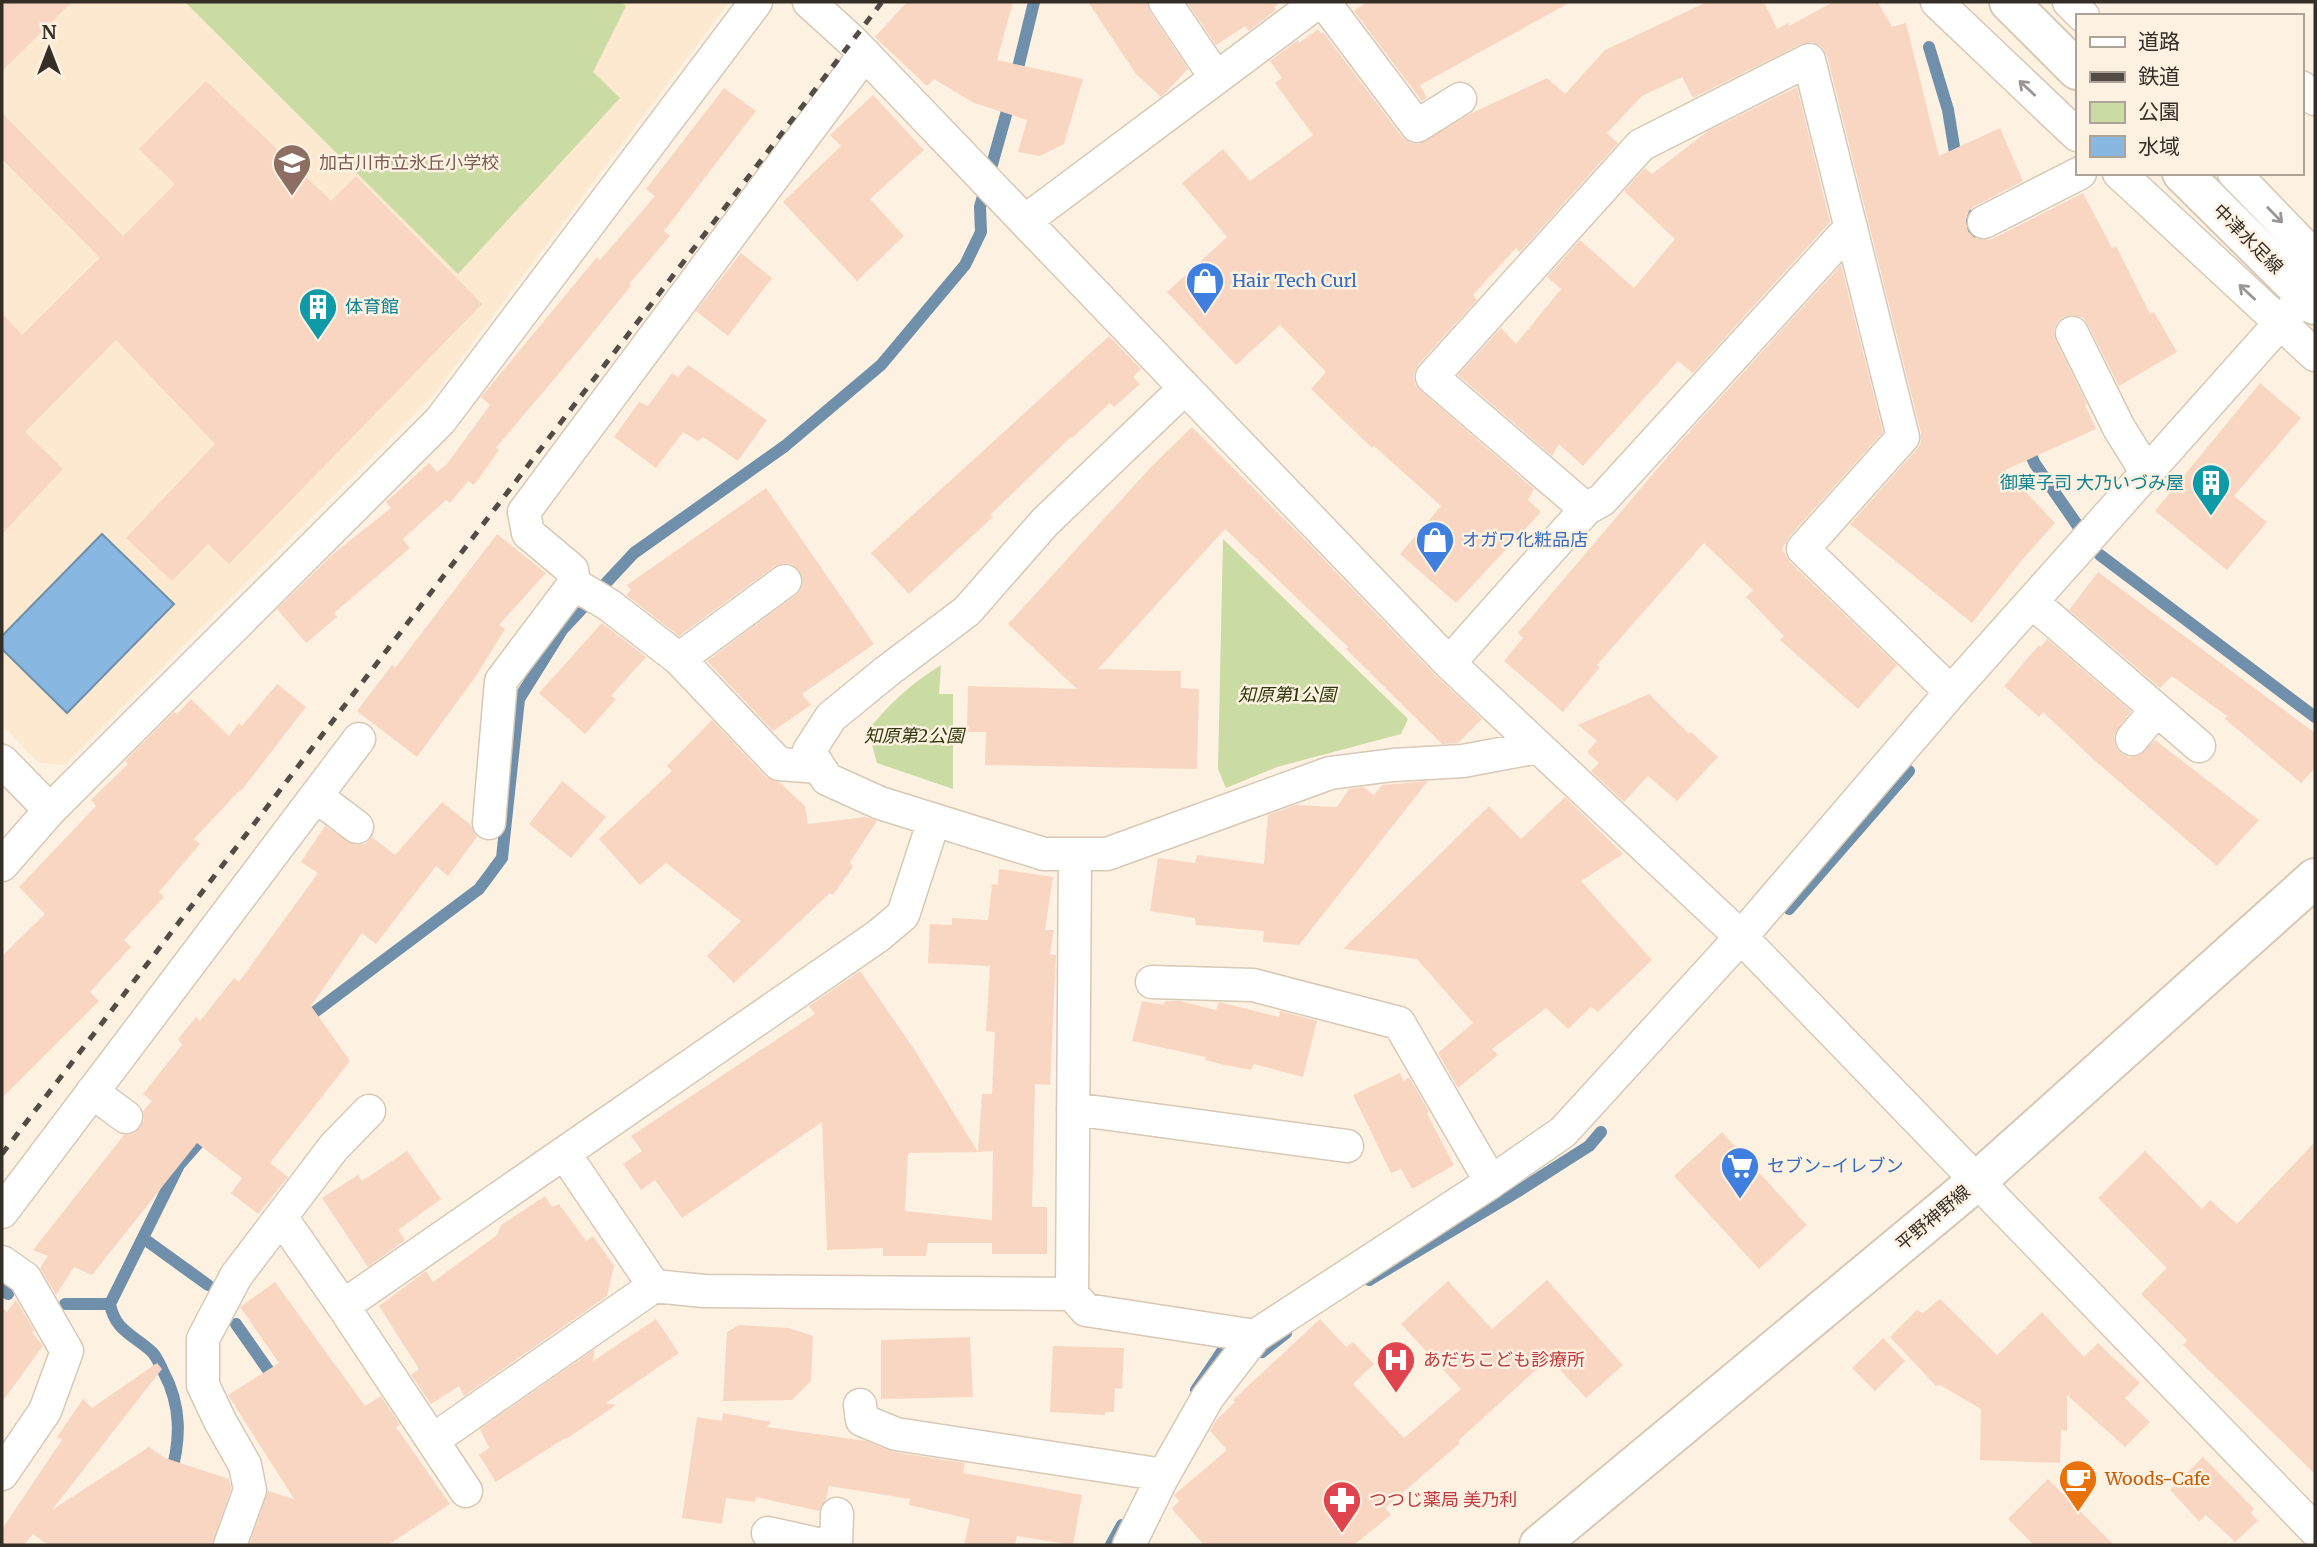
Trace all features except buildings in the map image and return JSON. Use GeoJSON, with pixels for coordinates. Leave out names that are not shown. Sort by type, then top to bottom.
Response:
{"type":"FeatureCollection","features":[{"type":"Feature","properties":{"kind":"street"},"geometry":{"type":"LineString","coordinates":[[2,865],[50,810],[440,421],[756,2]]}},
{"type":"Feature","properties":{"kind":"street"},"geometry":{"type":"LineString","coordinates":[[1165,2],[1216,78]]}},
{"type":"Feature","properties":{"kind":"street"},"geometry":{"type":"LineString","coordinates":[[1025,221],[1318,2]]}},
{"type":"Feature","properties":{"kind":"street"},"geometry":{"type":"LineString","coordinates":[[1324,2],[1417,127],[1460,99]]}},
{"type":"Feature","properties":{"kind":"street"},"geometry":{"type":"LineString","coordinates":[[1937,2],[2076,134]]}},
{"type":"Feature","properties":{"kind":"street"},"geometry":{"type":"LineString","coordinates":[[2009,2],[2076,69]]}},
{"type":"Feature","properties":{"kind":"street"},"geometry":{"type":"LineString","coordinates":[[814,4],[1449,663],[1741,937],[2315,1530]]}},
{"type":"Feature","properties":{"kind":"street"},"geometry":{"type":"LineString","coordinates":[[489,823],[501,681],[573,584],[572,570],[528,533],[524,512],[865,54]]}},
{"type":"Feature","properties":{"kind":"street"},"geometry":{"type":"LineString","coordinates":[[1586,509],[1432,377],[1641,145],[1809,60],[1903,437],[1803,550],[1951,692]]}},
{"type":"Feature","properties":{"kind":"street"},"geometry":{"type":"LineString","coordinates":[[1984,222],[2076,175]]}},
{"type":"Feature","properties":{"kind":"street"},"geometry":{"type":"LineString","coordinates":[[2121,175],[2315,355]]}},
{"type":"Feature","properties":{"kind":"street","name":"中津水足線"},"geometry":{"type":"LineString","coordinates":[[2184,175],[2312,295]]}},
{"type":"Feature","properties":{"kind":"street"},"geometry":{"type":"LineString","coordinates":[[2236,175],[2315,257]]}},
{"type":"Feature","properties":{"kind":"street"},"geometry":{"type":"LineString","coordinates":[[1449,663],[1586,509],[1602,500],[1851,227]]}},
{"type":"Feature","properties":{"kind":"street"},"geometry":{"type":"LineString","coordinates":[[1129,1545],[1208,1397],[1255,1336],[1563,1132],[1741,937],[1951,692],[2280,323],[2312,295]]}},
{"type":"Feature","properties":{"kind":"street"},"geometry":{"type":"LineString","coordinates":[[2072,333],[2119,428],[2147,472]]}},
{"type":"Feature","properties":{"kind":"street"},"geometry":{"type":"LineString","coordinates":[[1185,388],[1045,522],[967,611],[886,671],[831,717],[809,751],[827,779],[880,803],[1044,854],[1107,854],[1330,773],[1393,765],[1463,761],[1538,747]]}},
{"type":"Feature","properties":{"kind":"street"},"geometry":{"type":"LineString","coordinates":[[679,659],[785,581]]}},
{"type":"Feature","properties":{"kind":"street"},"geometry":{"type":"LineString","coordinates":[[573,584],[609,605],[679,659],[779,764],[819,767]]}},
{"type":"Feature","properties":{"kind":"street"},"geometry":{"type":"LineString","coordinates":[[2032,602],[2155,711],[2199,746]]}},
{"type":"Feature","properties":{"kind":"street"},"geometry":{"type":"LineString","coordinates":[[2132,739],[2155,711]]}},
{"type":"Feature","properties":{"kind":"street"},"geometry":{"type":"LineString","coordinates":[[2,1213],[359,739]]}},
{"type":"Feature","properties":{"kind":"street"},"geometry":{"type":"LineString","coordinates":[[2,761],[50,810]]}},
{"type":"Feature","properties":{"kind":"street"},"geometry":{"type":"LineString","coordinates":[[316,796],[357,827]]}},
{"type":"Feature","properties":{"kind":"street"},"geometry":{"type":"LineString","coordinates":[[343,1306],[866,944],[902,915],[934,820]]}},
{"type":"Feature","properties":{"kind":"street"},"geometry":{"type":"LineString","coordinates":[[1074,854],[1072,1294],[1086,1310],[1255,1336]]}},
{"type":"Feature","properties":{"kind":"street","name":"平野神野線"},"geometry":{"type":"LineString","coordinates":[[1539,1545],[1978,1181],[2315,878]]}},
{"type":"Feature","properties":{"kind":"street"},"geometry":{"type":"LineString","coordinates":[[1152,982],[1253,985],[1399,1023],[1491,1182]]}},
{"type":"Feature","properties":{"kind":"street"},"geometry":{"type":"LineString","coordinates":[[92,1093],[126,1117]]}},
{"type":"Feature","properties":{"kind":"street"},"geometry":{"type":"LineString","coordinates":[[1073,1109],[1347,1146]]}},
{"type":"Feature","properties":{"kind":"street"},"geometry":{"type":"LineString","coordinates":[[230,1545],[250,1490],[244,1465],[219,1421],[203,1385],[203,1339],[236,1276],[334,1147],[369,1111]]}},
{"type":"Feature","properties":{"kind":"street"},"geometry":{"type":"LineString","coordinates":[[564,1153],[654,1286]]}},
{"type":"Feature","properties":{"kind":"street"},"geometry":{"type":"LineString","coordinates":[[281,1217],[466,1491]]}},
{"type":"Feature","properties":{"kind":"street"},"geometry":{"type":"LineString","coordinates":[[2,1262],[25,1278],[67,1351],[45,1411],[2,1475]]}},
{"type":"Feature","properties":{"kind":"street"},"geometry":{"type":"LineString","coordinates":[[433,1440],[654,1286],[704,1291],[1072,1294]]}},
{"type":"Feature","properties":{"kind":"street"},"geometry":{"type":"LineString","coordinates":[[860,1405],[862,1420],[896,1434],[1164,1475]]}},
{"type":"Feature","properties":{"kind":"street"},"geometry":{"type":"LineString","coordinates":[[836,1545],[837,1514]]}},
{"type":"Feature","properties":{"kind":"street"},"geometry":{"type":"LineString","coordinates":[[768,1533],[822,1545]]}},
{"type":"Feature","properties":{"kind":"shaded area","name":"加古川市立氷丘小学校"},"geometry":{"type":"Polygon","coordinates":[[[2,2],[729,2],[435,393],[65,765],[39,763],[2,725],[2,2]]]}},
{"type":"Feature","properties":{"kind":"green space"},"geometry":{"type":"Polygon","coordinates":[[[185,2],[621,2],[626,6],[593,72],[620,98],[458,274],[185,2]]]}},
{"type":"Feature","properties":{"kind":"green space","name":"知原第1公園"},"geometry":{"type":"Polygon","coordinates":[[[1223,539],[1408,719],[1401,734],[1277,767],[1226,788],[1218,769],[1223,539]]]}},
{"type":"Feature","properties":{"kind":"green space","name":"知原第2公園"},"geometry":{"type":"Polygon","coordinates":[[[941,665],[939,694],[953,694],[953,789],[877,763],[868,730],[902,694],[941,665]]]}},
{"type":"Feature","properties":{"kind":"water"},"geometry":{"type":"Polygon","coordinates":[[[102,534],[174,604],[67,713],[2,649],[2,636],[102,534]]]}},
{"type":"Feature","properties":{"kind":"waterway"},"geometry":{"type":"LineString","coordinates":[[1015,80],[1034,2]]}},
{"type":"Feature","properties":{"kind":"waterway"},"geometry":{"type":"LineString","coordinates":[[1929,47],[1948,110],[1957,165]]}},
{"type":"Feature","properties":{"kind":"waterway"},"geometry":{"type":"LineString","coordinates":[[304,1020],[479,889],[502,858],[519,699],[562,630],[634,553],[785,446],[881,365],[965,265],[981,232],[980,207],[1011,97]]}},
{"type":"Feature","properties":{"kind":"waterway"},"geometry":{"type":"LineString","coordinates":[[1964,204],[1971,248]]}},
{"type":"Feature","properties":{"kind":"waterway"},"geometry":{"type":"LineString","coordinates":[[2026,444],[2035,464],[2078,526]]}},
{"type":"Feature","properties":{"kind":"waterway"},"geometry":{"type":"LineString","coordinates":[[2100,555],[2315,717]]}},
{"type":"Feature","properties":{"kind":"waterway"},"geometry":{"type":"LineString","coordinates":[[1789,909],[1909,771]]}},
{"type":"Feature","properties":{"kind":"waterway"},"geometry":{"type":"LineString","coordinates":[[170,1478],[178,1437],[174,1397],[154,1354],[121,1327],[110,1304],[179,1165],[208,1132]]}},
{"type":"Feature","properties":{"kind":"waterway"},"geometry":{"type":"LineString","coordinates":[[1369,1280],[1589,1146],[1601,1132]]}},
{"type":"Feature","properties":{"kind":"waterway"},"geometry":{"type":"LineString","coordinates":[[143,1238],[208,1285]]}},
{"type":"Feature","properties":{"kind":"waterway"},"geometry":{"type":"LineString","coordinates":[[2,1290],[8,1294]]}},
{"type":"Feature","properties":{"kind":"waterway"},"geometry":{"type":"LineString","coordinates":[[65,1304],[110,1304]]}},
{"type":"Feature","properties":{"kind":"waterway"},"geometry":{"type":"LineString","coordinates":[[236,1324],[278,1384]]}},
{"type":"Feature","properties":{"kind":"waterway"},"geometry":{"type":"LineString","coordinates":[[1254,1345],[1262,1352],[1286,1333]]}},
{"type":"Feature","properties":{"kind":"waterway"},"geometry":{"type":"LineString","coordinates":[[1196,1390],[1233,1335]]}},
{"type":"Feature","properties":{"kind":"waterway"},"geometry":{"type":"LineString","coordinates":[[1111,1545],[1122,1525]]}},
{"type":"Feature","properties":{"kind":"railway"},"geometry":{"type":"LineString","coordinates":[[2,1154],[882,2]]}},
{"type":"Feature","properties":{"kind":"place","name":"加古川市立氷丘小学校"},"geometry":{"type":"Point","coordinates":[292,197]}},
{"type":"Feature","properties":{"kind":"place","name":"Hair Tech Curl"},"geometry":{"type":"Point","coordinates":[1205,315]}},
{"type":"Feature","properties":{"kind":"place","name":"体育館"},"geometry":{"type":"Point","coordinates":[318,341]}},
{"type":"Feature","properties":{"kind":"place","name":"御菓子司 大乃いづみ屋"},"geometry":{"type":"Point","coordinates":[2211,517]}},
{"type":"Feature","properties":{"kind":"place","name":"オガワ化粧品店"},"geometry":{"type":"Point","coordinates":[1435,574]}},
{"type":"Feature","properties":{"kind":"place","name":"セブン-イレブン"},"geometry":{"type":"Point","coordinates":[1740,1200]}},
{"type":"Feature","properties":{"kind":"place","name":"あだちこども診療所"},"geometry":{"type":"Point","coordinates":[1396,1394]}},
{"type":"Feature","properties":{"kind":"place","name":"Woods-Cafe"},"geometry":{"type":"Point","coordinates":[2078,1513]}},
{"type":"Feature","properties":{"kind":"place","name":"つつじ薬局 美乃利"},"geometry":{"type":"Point","coordinates":[1342,1534]}}]}
